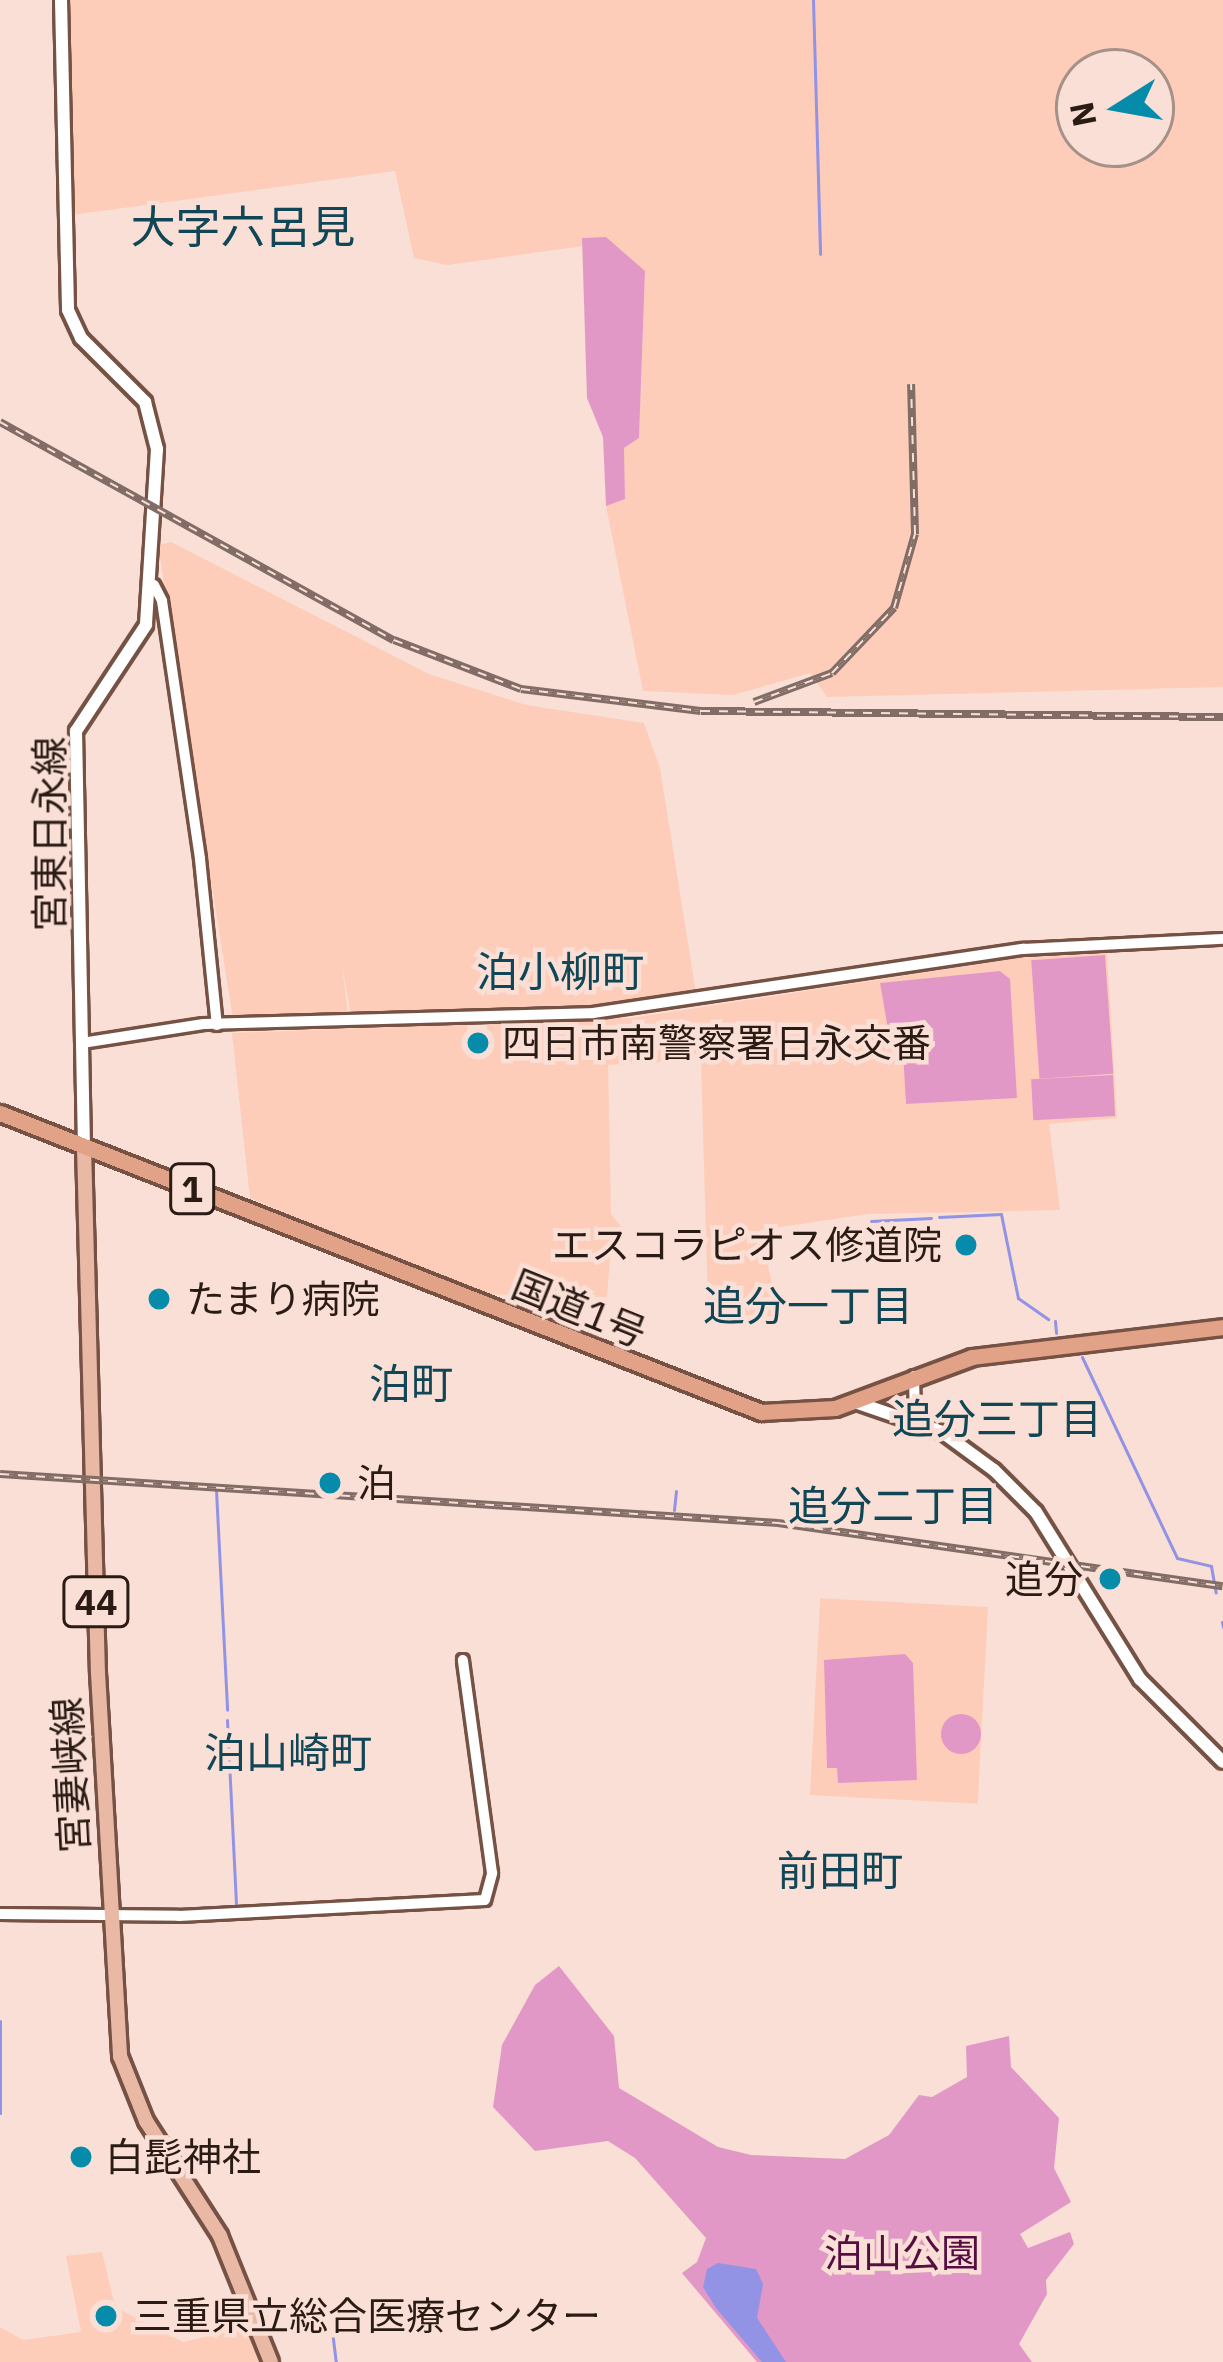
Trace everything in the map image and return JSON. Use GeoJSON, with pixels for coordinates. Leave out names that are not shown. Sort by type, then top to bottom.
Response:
{"type":"FeatureCollection","features":[{"type":"Feature","properties":{"kind":"highway","name":"国道1号"},"geometry":{"type":"LineString","coordinates":[[0,1113],[741,1408],[790,1414],[854,1402],[914,1375],[1029,1348],[1223,1327]]}},
{"type":"Feature","properties":{"kind":"main road","name":"宮東日永線"},"geometry":{"type":"LineString","coordinates":[[61,0],[66,301],[81,338],[153,416],[154,585],[138,642],[76,731],[83,1147]]}},
{"type":"Feature","properties":{"kind":"main road","name":"宮妻峡線"},"geometry":{"type":"LineString","coordinates":[[83,1147],[112,1912],[125,2076],[220,2236],[272,2362]]}},
{"type":"Feature","properties":{"kind":"main road"},"geometry":{"type":"LineString","coordinates":[[854,1402],[915,1420],[978,1456],[1036,1512],[1140,1679],[1223,1762]]}},
{"type":"Feature","properties":{"kind":"street"},"geometry":{"type":"LineString","coordinates":[[154,585],[200,859],[217,1025]]}},
{"type":"Feature","properties":{"kind":"street"},"geometry":{"type":"LineString","coordinates":[[82,1043],[217,1025],[593,1013],[1023,949],[1223,939]]}},
{"type":"Feature","properties":{"kind":"street"},"geometry":{"type":"LineString","coordinates":[[914,1375],[915,1420]]}},
{"type":"Feature","properties":{"kind":"street"},"geometry":{"type":"LineString","coordinates":[[0,1914],[485,1900],[492,1873],[463,1660]]}},
{"type":"Feature","properties":{"kind":"shaded area"},"geometry":{"type":"Polygon","coordinates":[[[70,0],[1223,0],[1223,687],[827,697],[810,673],[733,695],[643,691],[606,506],[624,448],[639,438],[645,271],[582,239],[583,246],[447,265],[414,258],[395,171],[72,215],[70,0]]]}},
{"type":"Feature","properties":{"kind":"shaded area"},"geometry":{"type":"Polygon","coordinates":[[[171,542],[429,674],[526,705],[644,723],[660,768],[696,993],[605,1005],[351,1015],[342,965],[348,1015],[233,1019],[158,545],[171,542]]]}},
{"type":"Feature","properties":{"kind":"shaded area"},"geometry":{"type":"Polygon","coordinates":[[[1107,953],[1117,1118],[1049,1124],[1060,1210],[868,1214],[760,1230],[779,1315],[748,1323],[742,1302],[708,1307],[701,1059],[608,1065],[611,1214],[624,1230],[612,1234],[607,1297],[478,1294],[250,1198],[232,1033],[467,1024],[468,1046],[486,1047],[487,1023],[631,1018],[1019,958],[1107,953]]]}},
{"type":"Feature","properties":{"kind":"shaded area"},"geometry":{"type":"Polygon","coordinates":[[[820,1598],[988,1607],[978,1804],[810,1795],[820,1598]]]}},
{"type":"Feature","properties":{"kind":"shaded area","name":"三重県立総合医療センター"},"geometry":{"type":"Polygon","coordinates":[[[102,2252],[115,2307],[183,2342],[251,2326],[265,2362],[0,2362],[0,2327],[23,2340],[81,2332],[66,2256],[102,2252]]]}},
{"type":"Feature","properties":{"kind":"green space"},"geometry":{"type":"Polygon","coordinates":[[[606,237],[645,271],[639,438],[624,448],[625,499],[606,506],[603,437],[587,398],[582,238],[606,237]]]}},
{"type":"Feature","properties":{"kind":"green space"},"geometry":{"type":"Polygon","coordinates":[[[1105,955],[1113,1074],[1039,1079],[1031,960],[1105,955]]]}},
{"type":"Feature","properties":{"kind":"green space"},"geometry":{"type":"Polygon","coordinates":[[[1000,971],[1010,979],[1017,1098],[906,1104],[903,1052],[888,1029],[880,983],[1000,971]]]}},
{"type":"Feature","properties":{"kind":"green space"},"geometry":{"type":"Polygon","coordinates":[[[1113,1075],[1115,1116],[1033,1120],[1031,1079],[1113,1075]]]}},
{"type":"Feature","properties":{"kind":"green space"},"geometry":{"type":"Polygon","coordinates":[[[905,1654],[913,1663],[917,1780],[838,1783],[837,1768],[827,1768],[824,1660],[905,1654]]]}},
{"type":"Feature","properties":{"kind":"green space"},"geometry":{"type":"Polygon","coordinates":[[[961,1714],[975,1720],[981,1734],[975,1748],[961,1754],[947,1748],[941,1734],[947,1720],[961,1714]]]}},
{"type":"Feature","properties":{"kind":"green space","name":"泊山公園"},"geometry":{"type":"Polygon","coordinates":[[[559,1966],[614,2036],[619,2088],[718,2147],[751,2155],[845,2159],[889,2135],[919,2095],[932,2097],[967,2077],[966,2046],[1009,2036],[1011,2067],[1059,2118],[1054,2168],[1071,2202],[1020,2234],[1028,2248],[1070,2232],[1074,2244],[1046,2280],[1047,2294],[1019,2344],[1032,2362],[757,2362],[682,2273],[697,2262],[706,2238],[635,2158],[608,2141],[535,2151],[493,2107],[502,2045],[535,1985],[559,1966]]]}},
{"type":"Feature","properties":{"kind":"water"},"geometry":{"type":"Polygon","coordinates":[[[718,2263],[756,2269],[763,2284],[757,2318],[786,2362],[762,2362],[716,2308],[703,2287],[707,2269],[718,2263]]]}},
{"type":"Feature","properties":{"kind":"waterway"},"geometry":{"type":"LineString","coordinates":[[813,0],[820,254]]}},
{"type":"Feature","properties":{"kind":"waterway"},"geometry":{"type":"LineString","coordinates":[[939,1217],[1001,1214],[1018,1298],[1048,1319]]}},
{"type":"Feature","properties":{"kind":"waterway"},"geometry":{"type":"LineString","coordinates":[[871,1221],[931,1218]]}},
{"type":"Feature","properties":{"kind":"waterway"},"geometry":{"type":"LineString","coordinates":[[1055,1321],[1056,1333]]}},
{"type":"Feature","properties":{"kind":"waterway"},"geometry":{"type":"LineString","coordinates":[[1082,1357],[1177,1558],[1211,1566],[1216,1593]]}},
{"type":"Feature","properties":{"kind":"waterway"},"geometry":{"type":"LineString","coordinates":[[216,1490],[227,1710]]}},
{"type":"Feature","properties":{"kind":"waterway"},"geometry":{"type":"LineString","coordinates":[[674,1510],[676,1491]]}},
{"type":"Feature","properties":{"kind":"waterway"},"geometry":{"type":"LineString","coordinates":[[1222,1622],[1223,1627]]}},
{"type":"Feature","properties":{"kind":"waterway"},"geometry":{"type":"LineString","coordinates":[[227,1720],[236,1904]]}},
{"type":"Feature","properties":{"kind":"waterway"},"geometry":{"type":"LineString","coordinates":[[0,2021],[0,2113]]}},
{"type":"Feature","properties":{"kind":"waterway"},"geometry":{"type":"LineString","coordinates":[[332,2331],[336,2362]]}},
{"type":"Feature","properties":{"kind":"railway"},"geometry":{"type":"LineString","coordinates":[[754,702],[832,673],[894,608],[915,534],[911,384]]}},
{"type":"Feature","properties":{"kind":"railway"},"geometry":{"type":"LineString","coordinates":[[0,422],[394,640],[521,689],[701,711],[1223,717]]}},
{"type":"Feature","properties":{"kind":"railway"},"geometry":{"type":"LineString","coordinates":[[0,1474],[778,1523],[1223,1586]]}},
{"type":"Feature","properties":{"kind":"place","name":"四日市南警察署日永交番"},"geometry":{"type":"Point","coordinates":[478,1043]}},
{"type":"Feature","properties":{"kind":"place","name":"エスコラピオス修道院"},"geometry":{"type":"Point","coordinates":[966,1245]}},
{"type":"Feature","properties":{"kind":"place","name":"たまり病院"},"geometry":{"type":"Point","coordinates":[159,1299]}},
{"type":"Feature","properties":{"kind":"place","name":"泊"},"geometry":{"type":"Point","coordinates":[330,1483]}},
{"type":"Feature","properties":{"kind":"place","name":"追分"},"geometry":{"type":"Point","coordinates":[1110,1579]}},
{"type":"Feature","properties":{"kind":"place","name":"白髭神社"},"geometry":{"type":"Point","coordinates":[81,2157]}},
{"type":"Feature","properties":{"kind":"place","name":"三重県立総合医療センター"},"geometry":{"type":"Point","coordinates":[106,2316]}},
{"type":"Feature","properties":{"kind":"district","name":"大字六呂見"},"geometry":{"type":"Point","coordinates":[243,227]}},
{"type":"Feature","properties":{"kind":"district","name":"泊小柳町"},"geometry":{"type":"Point","coordinates":[560,972]}},
{"type":"Feature","properties":{"kind":"district","name":"追分一丁目"},"geometry":{"type":"Point","coordinates":[808,1306]}},
{"type":"Feature","properties":{"kind":"district","name":"泊町"},"geometry":{"type":"Point","coordinates":[411,1384]}},
{"type":"Feature","properties":{"kind":"district","name":"追分三丁目"},"geometry":{"type":"Point","coordinates":[997,1419]}},
{"type":"Feature","properties":{"kind":"district","name":"追分二丁目"},"geometry":{"type":"Point","coordinates":[893,1506]}},
{"type":"Feature","properties":{"kind":"district","name":"泊山崎町"},"geometry":{"type":"Point","coordinates":[288,1753]}},
{"type":"Feature","properties":{"kind":"district","name":"前田町"},"geometry":{"type":"Point","coordinates":[840,1871]}}]}
